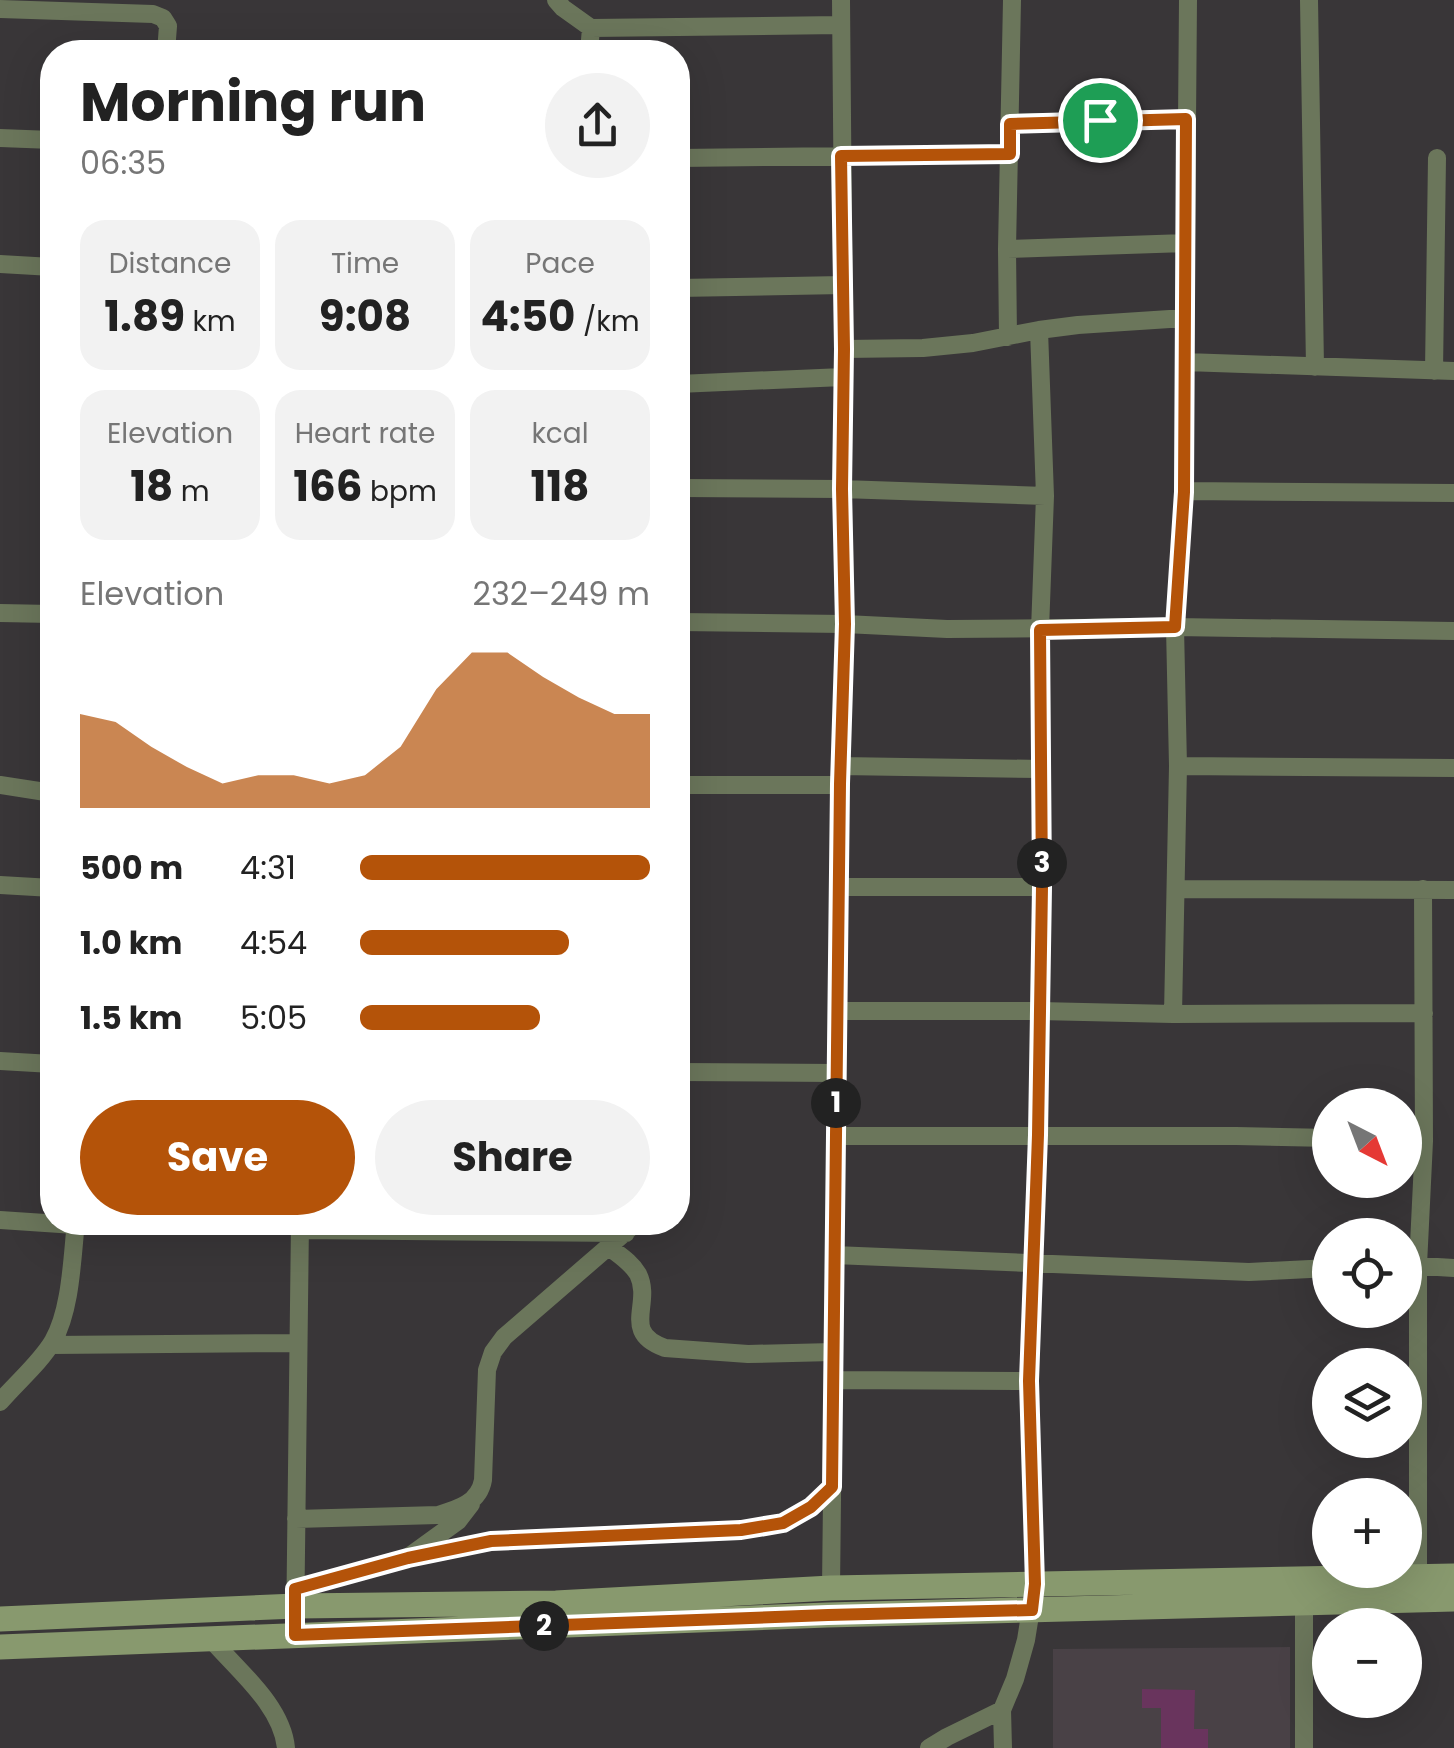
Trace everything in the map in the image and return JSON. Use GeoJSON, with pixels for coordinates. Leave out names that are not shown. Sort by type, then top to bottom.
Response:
{"type":"FeatureCollection","features":[{"type":"Feature","properties":{"kind":"main road"},"geometry":{"type":"LineString","coordinates":[[1422,1576],[1454,1576]]}},
{"type":"Feature","properties":{"kind":"main road"},"geometry":{"type":"LineString","coordinates":[[0,1647],[828,1615],[1034,1597],[1312,1582]]}},
{"type":"Feature","properties":{"kind":"main road"},"geometry":{"type":"LineString","coordinates":[[0,1618],[296,1597],[556,1603],[831,1588],[1304,1604],[1454,1599]]}},
{"type":"Feature","properties":{"kind":"street"},"geometry":{"type":"LineString","coordinates":[[556,0],[590,28],[840,25]]}},
{"type":"Feature","properties":{"kind":"street"},"geometry":{"type":"LineString","coordinates":[[831,1588],[845,624],[841,0]]}},
{"type":"Feature","properties":{"kind":"street"},"geometry":{"type":"LineString","coordinates":[[1008,337],[1012,0]]}},
{"type":"Feature","properties":{"kind":"street"},"geometry":{"type":"LineString","coordinates":[[1173,1014],[1178,766],[1175,627],[1184,492],[1188,0]]}},
{"type":"Feature","properties":{"kind":"street"},"geometry":{"type":"LineString","coordinates":[[1309,0],[1314,367]]}},
{"type":"Feature","properties":{"kind":"street"},"geometry":{"type":"LineString","coordinates":[[0,9],[127,6],[163,18],[168,26],[167,40]]}},
{"type":"Feature","properties":{"kind":"street"},"geometry":{"type":"LineString","coordinates":[[590,28],[590,40]]}},
{"type":"Feature","properties":{"kind":"street"},"geometry":{"type":"LineString","coordinates":[[1010,124],[1186,119]]}},
{"type":"Feature","properties":{"kind":"street"},"geometry":{"type":"LineString","coordinates":[[0,138],[40,140]]}},
{"type":"Feature","properties":{"kind":"street"},"geometry":{"type":"LineString","coordinates":[[690,158],[1010,154]]}},
{"type":"Feature","properties":{"kind":"street"},"geometry":{"type":"LineString","coordinates":[[1434,370],[1437,158]]}},
{"type":"Feature","properties":{"kind":"street"},"geometry":{"type":"LineString","coordinates":[[1007,249],[1186,243]]}},
{"type":"Feature","properties":{"kind":"street"},"geometry":{"type":"LineString","coordinates":[[0,264],[40,266]]}},
{"type":"Feature","properties":{"kind":"street"},"geometry":{"type":"LineString","coordinates":[[690,288],[843,285]]}},
{"type":"Feature","properties":{"kind":"street"},"geometry":{"type":"LineString","coordinates":[[844,349],[922,348],[1039,330],[1185,318]]}},
{"type":"Feature","properties":{"kind":"street"},"geometry":{"type":"LineString","coordinates":[[1003,1748],[1002,1710],[1015,1680],[1034,1597],[1029,1381],[1038,1135],[1042,887],[1040,630],[1045,496],[1039,330]]}},
{"type":"Feature","properties":{"kind":"street"},"geometry":{"type":"LineString","coordinates":[[1185,362],[1454,371]]}},
{"type":"Feature","properties":{"kind":"street"},"geometry":{"type":"LineString","coordinates":[[690,383],[843,376]]}},
{"type":"Feature","properties":{"kind":"street"},"geometry":{"type":"LineString","coordinates":[[690,488],[1045,496]]}},
{"type":"Feature","properties":{"kind":"street"},"geometry":{"type":"LineString","coordinates":[[1184,492],[1454,493]]}},
{"type":"Feature","properties":{"kind":"street"},"geometry":{"type":"LineString","coordinates":[[0,613],[40,614]]}},
{"type":"Feature","properties":{"kind":"street"},"geometry":{"type":"LineString","coordinates":[[690,622],[1040,630],[1175,627],[1454,631]]}},
{"type":"Feature","properties":{"kind":"street"},"geometry":{"type":"LineString","coordinates":[[1178,766],[1454,768]]}},
{"type":"Feature","properties":{"kind":"street"},"geometry":{"type":"LineString","coordinates":[[690,784],[1041,769]]}},
{"type":"Feature","properties":{"kind":"street"},"geometry":{"type":"LineString","coordinates":[[0,785],[40,791]]}},
{"type":"Feature","properties":{"kind":"street"},"geometry":{"type":"LineString","coordinates":[[0,884],[40,887]]}},
{"type":"Feature","properties":{"kind":"street"},"geometry":{"type":"LineString","coordinates":[[839,886],[1042,887]]}},
{"type":"Feature","properties":{"kind":"street"},"geometry":{"type":"LineString","coordinates":[[1176,889],[1454,890]]}},
{"type":"Feature","properties":{"kind":"street"},"geometry":{"type":"LineString","coordinates":[[1418,1088],[1424,1013],[1422,889]]}},
{"type":"Feature","properties":{"kind":"street"},"geometry":{"type":"LineString","coordinates":[[838,1011],[1424,1013]]}},
{"type":"Feature","properties":{"kind":"street"},"geometry":{"type":"LineString","coordinates":[[0,1062],[40,1064]]}},
{"type":"Feature","properties":{"kind":"street"},"geometry":{"type":"LineString","coordinates":[[690,1072],[837,1073]]}},
{"type":"Feature","properties":{"kind":"street"},"geometry":{"type":"LineString","coordinates":[[836,1136],[1312,1138]]}},
{"type":"Feature","properties":{"kind":"street"},"geometry":{"type":"LineString","coordinates":[[0,1220],[40,1222]]}},
{"type":"Feature","properties":{"kind":"street"},"geometry":{"type":"LineString","coordinates":[[0,1402],[58,1331],[74,1235]]}},
{"type":"Feature","properties":{"kind":"street"},"geometry":{"type":"LineString","coordinates":[[295,1635],[300,1235]]}},
{"type":"Feature","properties":{"kind":"street"},"geometry":{"type":"LineString","coordinates":[[408,1558],[458,1521],[478,1496],[483,1480],[487,1370],[492,1352],[532,1312],[624,1235]]}},
{"type":"Feature","properties":{"kind":"street"},"geometry":{"type":"LineString","coordinates":[[609,1248],[636,1272],[642,1291],[640,1327],[653,1344],[748,1354],[833,1352]]}},
{"type":"Feature","properties":{"kind":"street"},"geometry":{"type":"LineString","coordinates":[[834,1255],[1249,1272],[1312,1269]]}},
{"type":"Feature","properties":{"kind":"street"},"geometry":{"type":"LineString","coordinates":[[1422,1266],[1454,1268]]}},
{"type":"Feature","properties":{"kind":"street"},"geometry":{"type":"LineString","coordinates":[[1413,1328],[1416,1478]]}},
{"type":"Feature","properties":{"kind":"street"},"geometry":{"type":"LineString","coordinates":[[51,1344],[298,1343]]}},
{"type":"Feature","properties":{"kind":"street"},"geometry":{"type":"LineString","coordinates":[[833,1380],[1029,1381]]}},
{"type":"Feature","properties":{"kind":"street"},"geometry":{"type":"LineString","coordinates":[[296,1597],[408,1558],[491,1541],[741,1530],[783,1523],[811,1507],[832,1487]]}},
{"type":"Feature","properties":{"kind":"street"},"geometry":{"type":"LineString","coordinates":[[296,1519],[438,1514],[456,1510],[478,1496]]}},
{"type":"Feature","properties":{"kind":"street"},"geometry":{"type":"LineString","coordinates":[[1304,1604],[1304,1748]]}},
{"type":"Feature","properties":{"kind":"street"},"geometry":{"type":"LineString","coordinates":[[210,1638],[260,1693],[282,1726],[283,1745]]}},
{"type":"Feature","properties":{"kind":"street"},"geometry":{"type":"LineString","coordinates":[[929,1748],[1002,1710]]}},
{"type":"Feature","properties":{"kind":"shaded area"},"geometry":{"type":"Polygon","coordinates":[[[1290,1647],[1290,1748],[1053,1748],[1053,1649],[1290,1647]]]}},
{"type":"Feature","properties":{"kind":"building"},"geometry":{"type":"Polygon","coordinates":[[[1142,1689],[1195,1690],[1194,1729],[1208,1729],[1208,1748],[1161,1748],[1161,1708],[1142,1708],[1142,1689]]]}},
{"type":"Feature","properties":{"kind":"route"},"geometry":{"type":"LineString","coordinates":[[1186,119],[1184,492],[1175,627],[1040,630],[1042,887],[1029,1381],[1035,1584],[1032,1610],[295,1635],[295,1589],[408,1558],[491,1541],[741,1530],[783,1523],[811,1507],[832,1487],[845,624],[841,156],[1010,154],[1010,124],[1100,120],[1186,119]]}}]}
